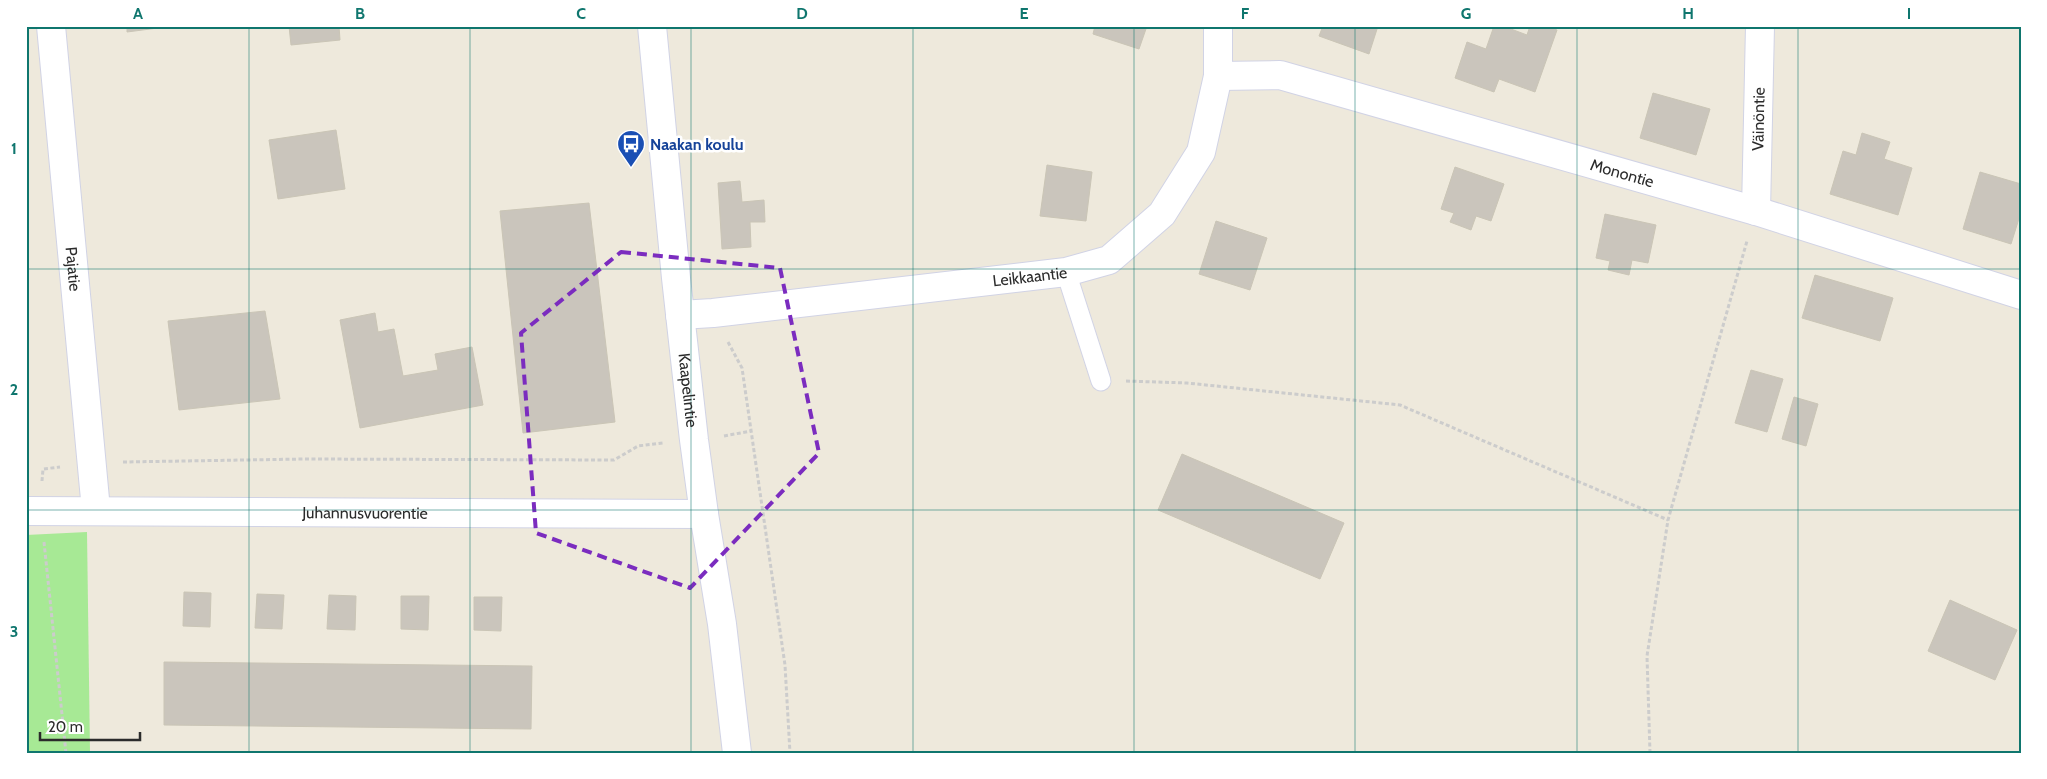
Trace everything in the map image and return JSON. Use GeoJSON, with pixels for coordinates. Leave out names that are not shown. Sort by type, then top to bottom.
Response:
{"type":"FeatureCollection","features":[{"type":"Feature","properties":{"kind":"street","name":"Pajatie"},"geometry":{"type":"LineString","coordinates":[[51,26],[96,510]]}},
{"type":"Feature","properties":{"kind":"street","name":"Kaapelintie"},"geometry":{"type":"LineString","coordinates":[[652,26],[694,440],[722,624],[737,753]]}},
{"type":"Feature","properties":{"kind":"street","name":"Leikkaantie"},"geometry":{"type":"LineString","coordinates":[[680,315],[713,313],[1066,272],[1109,260],[1162,214],[1201,152],[1218,76],[1218,26]]}},
{"type":"Feature","properties":{"kind":"street","name":"Väinöntie"},"geometry":{"type":"LineString","coordinates":[[1756,211],[1760,26]]}},
{"type":"Feature","properties":{"kind":"street","name":"Monontie"},"geometry":{"type":"LineString","coordinates":[[1218,76],[1280,75],[1756,211],[2021,295]]}},
{"type":"Feature","properties":{"kind":"street","name":"Juhannusvuorentie"},"geometry":{"type":"LineString","coordinates":[[33,511],[704,514]]}},
{"type":"Feature","properties":{"kind":"lane"},"geometry":{"type":"LineString","coordinates":[[1066,272],[1101,381]]}},
{"type":"Feature","properties":{"kind":"path"},"geometry":{"type":"LineString","coordinates":[[1650,753],[1647,656],[1668,520],[1756,211]]}},
{"type":"Feature","properties":{"kind":"path"},"geometry":{"type":"LineString","coordinates":[[713,313],[742,368],[785,665],[790,753]]}},
{"type":"Feature","properties":{"kind":"path"},"geometry":{"type":"LineString","coordinates":[[1101,381],[1187,383],[1400,405],[1668,520]]}},
{"type":"Feature","properties":{"kind":"path"},"geometry":{"type":"LineString","coordinates":[[66,753],[33,511],[43,469],[92,462],[614,460],[638,446],[751,431]]}},
{"type":"Feature","properties":{"kind":"highlighted area"},"geometry":{"type":"Polygon","coordinates":[[[621,252],[780,268],[819,453],[690,588],[536,533],[521,333],[621,252]]]}},
{"type":"Feature","properties":{"kind":"green space"},"geometry":{"type":"Polygon","coordinates":[[[87,532],[90,753],[26,753],[26,535],[87,532]]]}},
{"type":"Feature","properties":{"kind":"building"},"geometry":{"type":"Polygon","coordinates":[[[127,26],[173,26],[127,32],[127,26]]]}},
{"type":"Feature","properties":{"kind":"building"},"geometry":{"type":"Polygon","coordinates":[[[289,26],[339,26],[340,40],[291,45],[289,26]]]}},
{"type":"Feature","properties":{"kind":"building"},"geometry":{"type":"Polygon","coordinates":[[[1095,26],[1147,26],[1139,49],[1093,34],[1095,26]]]}},
{"type":"Feature","properties":{"kind":"building"},"geometry":{"type":"Polygon","coordinates":[[[1323,26],[1378,26],[1369,54],[1319,36],[1323,26]]]}},
{"type":"Feature","properties":{"kind":"building"},"geometry":{"type":"Polygon","coordinates":[[[1494,26],[1503,26],[1527,35],[1530,26],[1545,26],[1557,30],[1535,92],[1499,79],[1494,92],[1455,78],[1467,42],[1486,49],[1494,26]]]}},
{"type":"Feature","properties":{"kind":"building"},"geometry":{"type":"Polygon","coordinates":[[[1653,93],[1710,109],[1696,155],[1640,138],[1653,93]]]}},
{"type":"Feature","properties":{"kind":"building"},"geometry":{"type":"Polygon","coordinates":[[[336,130],[345,189],[278,199],[269,140],[336,130]]]}},
{"type":"Feature","properties":{"kind":"building"},"geometry":{"type":"Polygon","coordinates":[[[1862,133],[1890,142],[1884,159],[1912,168],[1898,215],[1830,194],[1843,151],[1856,155],[1862,133]]]}},
{"type":"Feature","properties":{"kind":"building"},"geometry":{"type":"Polygon","coordinates":[[[1047,165],[1092,172],[1086,221],[1040,216],[1047,165]]]}},
{"type":"Feature","properties":{"kind":"building"},"geometry":{"type":"Polygon","coordinates":[[[1455,167],[1504,184],[1491,221],[1476,216],[1471,230],[1450,222],[1454,213],[1441,209],[1455,167]]]}},
{"type":"Feature","properties":{"kind":"building"},"geometry":{"type":"Polygon","coordinates":[[[1980,172],[2021,184],[2021,212],[2011,244],[1963,229],[1980,172]]]}},
{"type":"Feature","properties":{"kind":"building"},"geometry":{"type":"Polygon","coordinates":[[[740,181],[742,202],[764,200],[765,222],[750,222],[751,247],[722,249],[718,183],[740,181]]]}},
{"type":"Feature","properties":{"kind":"building"},"geometry":{"type":"Polygon","coordinates":[[[589,203],[615,422],[523,433],[500,211],[589,203]]]}},
{"type":"Feature","properties":{"kind":"building"},"geometry":{"type":"Polygon","coordinates":[[[1605,214],[1656,225],[1648,263],[1632,260],[1629,275],[1608,270],[1610,261],[1596,258],[1605,214]]]}},
{"type":"Feature","properties":{"kind":"building"},"geometry":{"type":"Polygon","coordinates":[[[1216,221],[1267,238],[1250,290],[1199,274],[1216,221]]]}},
{"type":"Feature","properties":{"kind":"building"},"geometry":{"type":"Polygon","coordinates":[[[1815,275],[1893,298],[1880,341],[1802,318],[1815,275]]]}},
{"type":"Feature","properties":{"kind":"building"},"geometry":{"type":"Polygon","coordinates":[[[265,311],[280,399],[179,410],[168,321],[265,311]]]}},
{"type":"Feature","properties":{"kind":"building"},"geometry":{"type":"Polygon","coordinates":[[[375,313],[378,332],[394,329],[403,376],[438,370],[435,354],[472,347],[483,405],[360,428],[340,320],[375,313]]]}},
{"type":"Feature","properties":{"kind":"building"},"geometry":{"type":"Polygon","coordinates":[[[1751,370],[1783,379],[1767,432],[1735,423],[1751,370]]]}},
{"type":"Feature","properties":{"kind":"building"},"geometry":{"type":"Polygon","coordinates":[[[1794,397],[1818,404],[1806,446],[1782,439],[1794,397]]]}},
{"type":"Feature","properties":{"kind":"building"},"geometry":{"type":"Polygon","coordinates":[[[1182,454],[1344,523],[1320,579],[1158,510],[1182,454]]]}},
{"type":"Feature","properties":{"kind":"building"},"geometry":{"type":"Polygon","coordinates":[[[184,592],[211,593],[210,627],[183,626],[184,592]]]}},
{"type":"Feature","properties":{"kind":"building"},"geometry":{"type":"Polygon","coordinates":[[[257,594],[284,595],[282,629],[255,628],[257,594]]]}},
{"type":"Feature","properties":{"kind":"building"},"geometry":{"type":"Polygon","coordinates":[[[329,595],[356,596],[355,630],[327,629],[329,595]]]}},
{"type":"Feature","properties":{"kind":"building"},"geometry":{"type":"Polygon","coordinates":[[[401,596],[429,596],[428,630],[401,629],[401,596]]]}},
{"type":"Feature","properties":{"kind":"building"},"geometry":{"type":"Polygon","coordinates":[[[474,597],[502,597],[501,631],[474,630],[474,597]]]}},
{"type":"Feature","properties":{"kind":"building"},"geometry":{"type":"Polygon","coordinates":[[[1950,600],[2017,630],[1995,680],[1928,651],[1950,600]]]}},
{"type":"Feature","properties":{"kind":"building"},"geometry":{"type":"Polygon","coordinates":[[[164,662],[532,666],[531,729],[164,725],[164,662]]]}},
{"type":"Feature","properties":{"kind":"place","name":"Naakan koulu"},"geometry":{"type":"Point","coordinates":[631,168]}}]}
